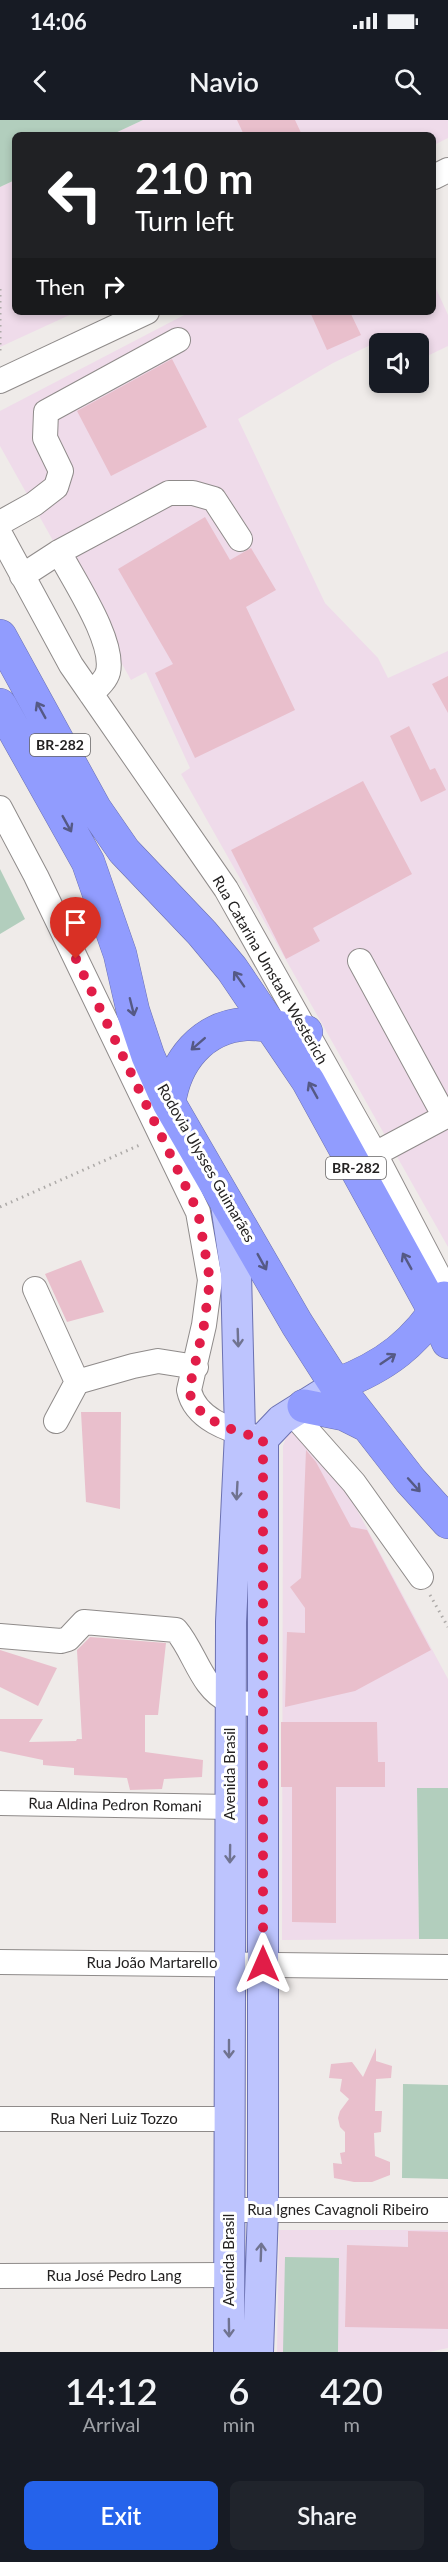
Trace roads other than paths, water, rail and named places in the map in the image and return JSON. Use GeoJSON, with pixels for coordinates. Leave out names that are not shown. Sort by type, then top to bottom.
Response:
{"type":"FeatureCollection","features":[{"type":"Feature","properties":{"kind":"highway","name":"BR-282"},"geometry":{"type":"LineString","coordinates":[[0,636],[95,809],[118,842],[232,969],[308,1082],[445,1298],[448,1342]]}},
{"type":"Feature","properties":{"kind":"highway","name":"Rodovia Ulysses Guimarães"},"geometry":{"type":"LineString","coordinates":[[0,705],[88,862],[120,954],[136,1023],[169,1103],[225,1196],[297,1324],[336,1385],[410,1480],[448,1521]]}},
{"type":"Feature","properties":{"kind":"highway"},"geometry":{"type":"LineString","coordinates":[[169,1103],[171,1086],[180,1065],[191,1049],[205,1038],[225,1028],[247,1024],[306,1032]]}},
{"type":"Feature","properties":{"kind":"highway"},"geometry":{"type":"LineString","coordinates":[[336,1385],[366,1374],[393,1358],[416,1337],[445,1298]]}},
{"type":"Feature","properties":{"kind":"highway"},"geometry":{"type":"LineString","coordinates":[[298,1409],[344,1414],[366,1425]]}},
{"type":"Feature","properties":{"kind":"main road","name":"Avenida Brasil"},"geometry":{"type":"LineString","coordinates":[[225,1196],[236,1273],[252,1436],[262,1704],[263,2210],[258,2352]]}},
{"type":"Feature","properties":{"kind":"main road"},"geometry":{"type":"LineString","coordinates":[[252,1436],[336,1385]]}},
{"type":"Feature","properties":{"kind":"main road","name":"Avenida Brasil"},"geometry":{"type":"LineString","coordinates":[[229,2352],[231,1622],[252,1436]]}},
{"type":"Feature","properties":{"kind":"street"},"geometry":{"type":"LineString","coordinates":[[0,381],[141,315]]}},
{"type":"Feature","properties":{"kind":"street"},"geometry":{"type":"LineString","coordinates":[[0,523],[34,504],[56,487],[61,471],[45,438],[45,412],[178,340]]}},
{"type":"Feature","properties":{"kind":"street"},"geometry":{"type":"LineString","coordinates":[[22,576],[59,552],[169,493],[193,493],[214,499],[240,539]]}},
{"type":"Feature","properties":{"kind":"street","name":"Rua Catarina Umstadt Westerich"},"geometry":{"type":"LineString","coordinates":[[0,534],[71,665],[226,889],[375,1154],[445,1298]]}},
{"type":"Feature","properties":{"kind":"street"},"geometry":{"type":"LineString","coordinates":[[59,552],[106,640],[109,662],[107,675],[91,694]]}},
{"type":"Feature","properties":{"kind":"street"},"geometry":{"type":"LineString","coordinates":[[0,808],[36,876],[198,1212],[210,1280],[196,1367],[189,1390],[194,1406],[200,1413],[252,1436]]}},
{"type":"Feature","properties":{"kind":"street"},"geometry":{"type":"LineString","coordinates":[[360,961],[447,1116],[375,1154]]}},
{"type":"Feature","properties":{"kind":"street"},"geometry":{"type":"LineString","coordinates":[[35,1289],[77,1382]]}},
{"type":"Feature","properties":{"kind":"street"},"geometry":{"type":"LineString","coordinates":[[56,1421],[77,1382],[158,1361],[196,1367]]}},
{"type":"Feature","properties":{"kind":"street"},"geometry":{"type":"LineString","coordinates":[[298,1409],[421,1577]]}},
{"type":"Feature","properties":{"kind":"street"},"geometry":{"type":"LineString","coordinates":[[0,1636],[61,1641],[68,1639],[84,1622],[176,1630],[185,1641],[202,1676],[213,1689],[230,1702],[262,1704]]}},
{"type":"Feature","properties":{"kind":"street","name":"Rua Aldina Pedron Romani"},"geometry":{"type":"LineString","coordinates":[[0,1803],[231,1807]]}},
{"type":"Feature","properties":{"kind":"street","name":"Rua João Martarello"},"geometry":{"type":"LineString","coordinates":[[0,1962],[448,1967]]}},
{"type":"Feature","properties":{"kind":"street","name":"Rua Neri Luiz Tozzo"},"geometry":{"type":"LineString","coordinates":[[0,2119],[229,2119]]}},
{"type":"Feature","properties":{"kind":"street","name":"Rua Ignes Cavagnoli Ribeiro"},"geometry":{"type":"LineString","coordinates":[[229,2210],[448,2210]]}},
{"type":"Feature","properties":{"kind":"street","name":"Rua José Pedro Lang"},"geometry":{"type":"LineString","coordinates":[[0,2276],[228,2275]]}}]}
